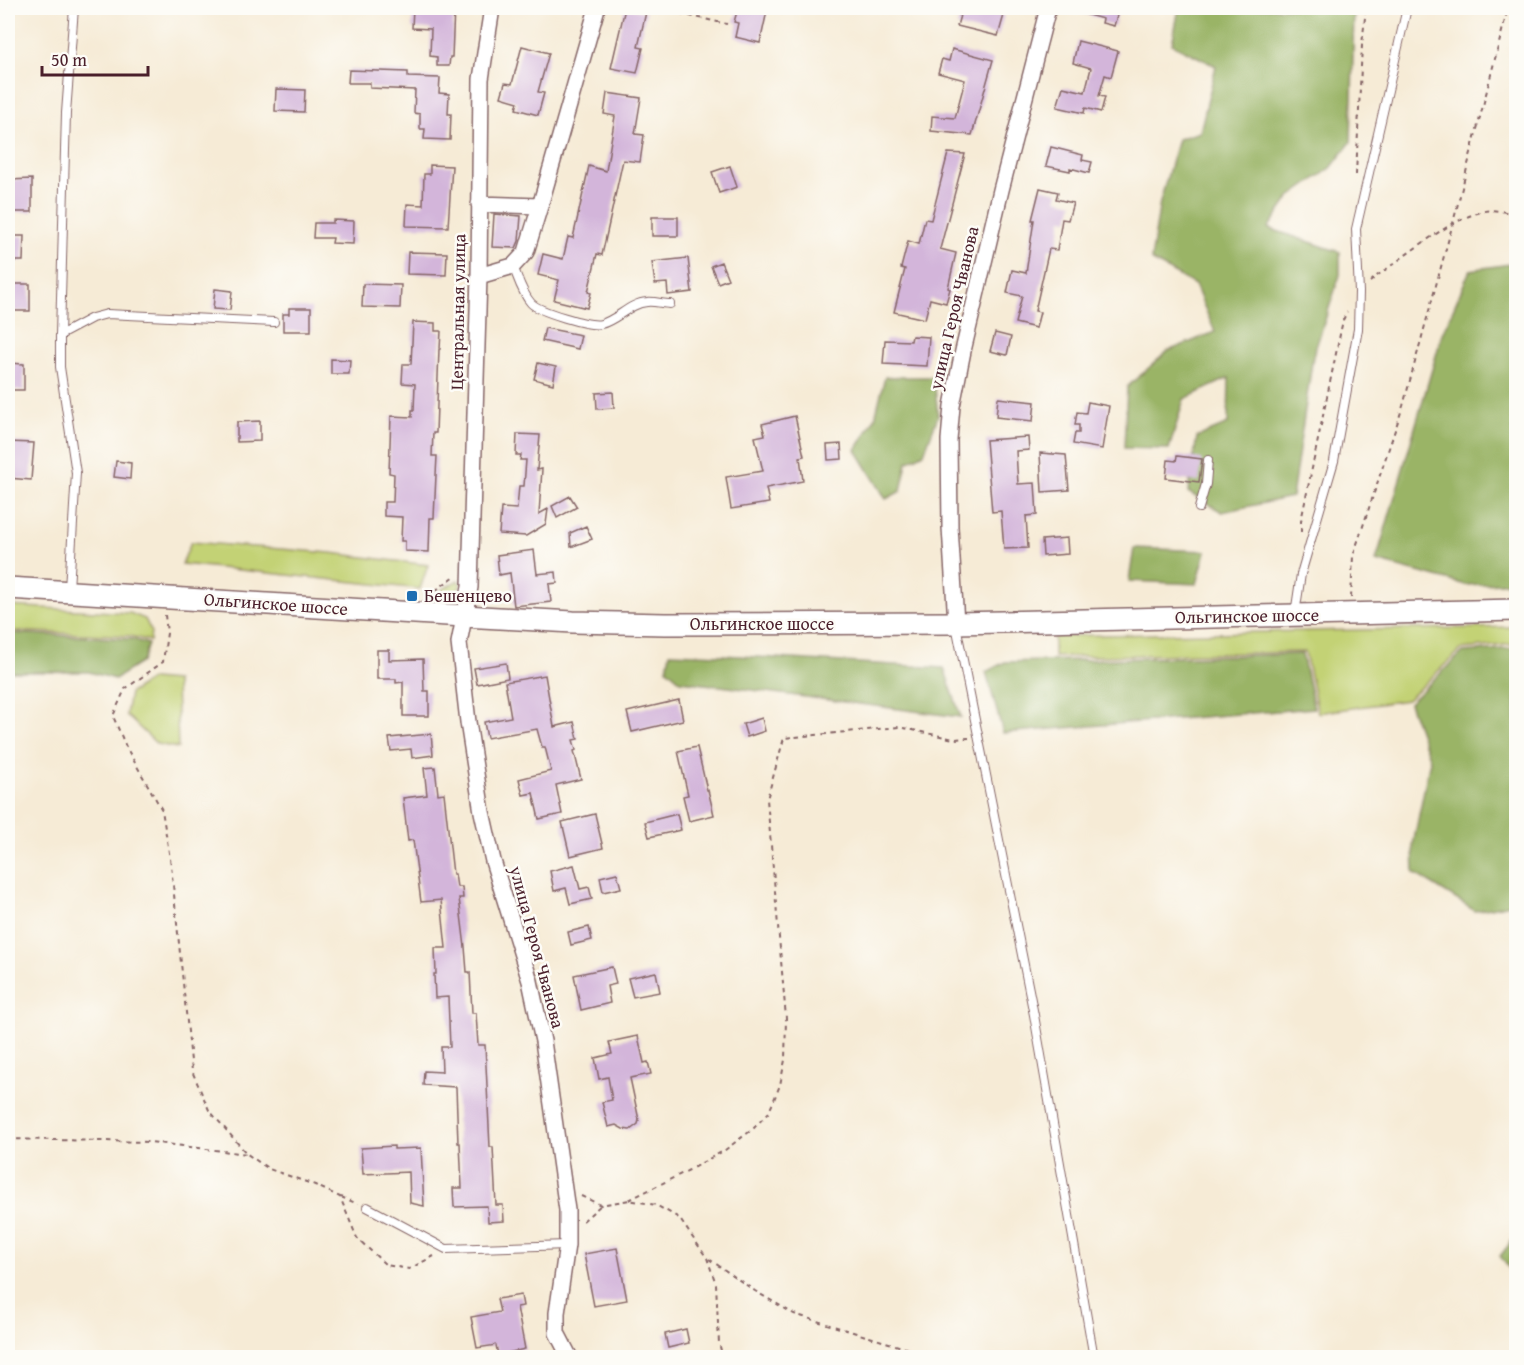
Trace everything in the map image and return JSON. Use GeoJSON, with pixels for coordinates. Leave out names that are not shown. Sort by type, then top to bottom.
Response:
{"type":"FeatureCollection","features":[{"type":"Feature","properties":{"kind":"main road","name":"Ольгинское шоссе"},"geometry":{"type":"LineString","coordinates":[[8,588],[464,616],[630,623],[956,623],[1516,610]]}},
{"type":"Feature","properties":{"kind":"street","name":"Центральная улица"},"geometry":{"type":"LineString","coordinates":[[464,616],[470,587],[471,564],[479,276],[481,79],[492,8]]}},
{"type":"Feature","properties":{"kind":"street"},"geometry":{"type":"LineString","coordinates":[[479,276],[513,266],[526,252],[597,8]]}},
{"type":"Feature","properties":{"kind":"street","name":"улица Героя Чванова"},"geometry":{"type":"LineString","coordinates":[[956,623],[950,527],[949,440],[952,406],[1001,190],[1048,8]]}},
{"type":"Feature","properties":{"kind":"street"},"geometry":{"type":"LineString","coordinates":[[479,204],[540,206]]}},
{"type":"Feature","properties":{"kind":"street","name":"улица Героя Чванова"},"geometry":{"type":"LineString","coordinates":[[464,616],[459,643],[482,812],[493,861],[530,981],[543,1041],[567,1210],[568,1239],[557,1313],[557,1333],[570,1358]]}},
{"type":"Feature","properties":{"kind":"lane"},"geometry":{"type":"LineString","coordinates":[[69,591],[76,473],[60,367],[60,335],[66,114],[74,8]]}},
{"type":"Feature","properties":{"kind":"lane"},"geometry":{"type":"LineString","coordinates":[[1294,615],[1301,574],[1334,460],[1358,329],[1356,229],[1407,8]]}},
{"type":"Feature","properties":{"kind":"lane"},"geometry":{"type":"LineString","coordinates":[[513,266],[526,296],[537,309],[588,324],[599,325],[607,322],[646,302],[670,304]]}},
{"type":"Feature","properties":{"kind":"lane"},"geometry":{"type":"LineString","coordinates":[[60,335],[92,318],[107,314],[274,322]]}},
{"type":"Feature","properties":{"kind":"lane"},"geometry":{"type":"LineString","coordinates":[[1199,508],[1206,484],[1208,460]]}},
{"type":"Feature","properties":{"kind":"lane"},"geometry":{"type":"LineString","coordinates":[[956,623],[1034,1015],[1094,1358]]}},
{"type":"Feature","properties":{"kind":"lane"},"geometry":{"type":"LineString","coordinates":[[367,1207],[446,1250],[568,1239]]}},
{"type":"Feature","properties":{"kind":"path"},"geometry":{"type":"LineString","coordinates":[[654,8],[727,24]]}},
{"type":"Feature","properties":{"kind":"path"},"geometry":{"type":"LineString","coordinates":[[1356,175],[1366,8]]}},
{"type":"Feature","properties":{"kind":"path"},"geometry":{"type":"LineString","coordinates":[[1350,613],[1353,556],[1403,406],[1508,8]]}},
{"type":"Feature","properties":{"kind":"path"},"geometry":{"type":"LineString","coordinates":[[430,614],[427,597],[471,564]]}},
{"type":"Feature","properties":{"kind":"path"},"geometry":{"type":"LineString","coordinates":[[163,597],[167,633],[163,662],[125,689],[113,716],[126,747],[162,810],[171,865],[192,1071],[209,1110],[247,1154],[269,1169],[367,1207]]}},
{"type":"Feature","properties":{"kind":"path"},"geometry":{"type":"LineString","coordinates":[[568,1239],[602,1206],[629,1200],[725,1150],[753,1129],[769,1112],[780,1085],[785,1060],[786,1018],[767,799],[784,738],[899,727],[954,739],[978,738]]}},
{"type":"Feature","properties":{"kind":"path"},"geometry":{"type":"LineString","coordinates":[[8,1139],[150,1142],[247,1154]]}},
{"type":"Feature","properties":{"kind":"path"},"geometry":{"type":"LineString","coordinates":[[562,1179],[579,1195],[602,1206]]}},
{"type":"Feature","properties":{"kind":"path"},"geometry":{"type":"LineString","coordinates":[[340,1197],[357,1238],[386,1265],[409,1269],[446,1250]]}},
{"type":"Feature","properties":{"kind":"path"},"geometry":{"type":"LineString","coordinates":[[629,1200],[656,1205],[679,1218],[708,1258],[716,1284],[719,1343],[723,1358]]}},
{"type":"Feature","properties":{"kind":"path"},"geometry":{"type":"LineString","coordinates":[[708,1258],[755,1291],[794,1314],[938,1358]]}},
{"type":"Feature","properties":{"kind":"green space"},"geometry":{"type":"Polygon","coordinates":[[[1179,8],[1354,8],[1351,142],[1331,168],[1290,197],[1268,228],[1340,252],[1340,275],[1313,356],[1292,497],[1222,512],[1188,492],[1197,437],[1228,424],[1229,378],[1184,399],[1169,449],[1124,448],[1127,387],[1168,351],[1215,332],[1195,285],[1151,260],[1160,202],[1178,139],[1200,132],[1216,66],[1172,44],[1179,8]]]}},
{"type":"Feature","properties":{"kind":"green space"},"geometry":{"type":"Polygon","coordinates":[[[1516,263],[1516,582],[1466,585],[1376,561],[1442,335],[1470,270],[1516,263]]]}},
{"type":"Feature","properties":{"kind":"green space"},"geometry":{"type":"Polygon","coordinates":[[[885,377],[934,377],[938,416],[924,453],[907,462],[901,491],[886,499],[856,450],[875,418],[885,377]]]}},
{"type":"Feature","properties":{"kind":"green space"},"geometry":{"type":"Polygon","coordinates":[[[191,542],[331,553],[428,565],[420,589],[182,564],[191,542]]]}},
{"type":"Feature","properties":{"kind":"green space"},"geometry":{"type":"Polygon","coordinates":[[[1134,548],[1206,551],[1197,584],[1129,581],[1134,548]]]}},
{"type":"Feature","properties":{"kind":"green space"},"geometry":{"type":"Polygon","coordinates":[[[458,580],[461,584],[454,601],[442,601],[433,595],[458,580]]]}},
{"type":"Feature","properties":{"kind":"green space"},"geometry":{"type":"Polygon","coordinates":[[[8,606],[130,613],[145,619],[151,631],[150,641],[130,636],[8,631],[8,606]]]}},
{"type":"Feature","properties":{"kind":"green space"},"geometry":{"type":"Polygon","coordinates":[[[1516,627],[1516,644],[1462,649],[1407,700],[1318,713],[1305,652],[1054,657],[1054,636],[1516,627]]]}},
{"type":"Feature","properties":{"kind":"green space"},"geometry":{"type":"Polygon","coordinates":[[[8,633],[133,639],[148,644],[142,662],[115,679],[89,672],[8,672],[8,633]]]}},
{"type":"Feature","properties":{"kind":"green space"},"geometry":{"type":"Polygon","coordinates":[[[1516,648],[1516,903],[1475,911],[1414,873],[1413,845],[1430,760],[1409,703],[1463,652],[1516,648]]]}},
{"type":"Feature","properties":{"kind":"green space"},"geometry":{"type":"Polygon","coordinates":[[[670,653],[944,668],[961,717],[681,681],[667,669],[670,653]]]}},
{"type":"Feature","properties":{"kind":"green space"},"geometry":{"type":"Polygon","coordinates":[[[1302,654],[1314,708],[1003,733],[986,672],[1005,662],[1302,654]]]}},
{"type":"Feature","properties":{"kind":"green space"},"geometry":{"type":"Polygon","coordinates":[[[152,679],[176,681],[178,748],[157,744],[126,715],[130,693],[152,679]]]}},
{"type":"Feature","properties":{"kind":"green space"},"geometry":{"type":"Polygon","coordinates":[[[1516,1236],[1516,1278],[1500,1256],[1516,1236]]]}},
{"type":"Feature","properties":{"kind":"building"},"geometry":{"type":"Polygon","coordinates":[[[413,8],[454,8],[452,57],[450,57],[449,66],[437,66],[437,57],[430,56],[431,29],[412,28],[413,8]]]}},
{"type":"Feature","properties":{"kind":"building"},"geometry":{"type":"Polygon","coordinates":[[[625,8],[646,12],[638,47],[643,48],[637,73],[611,68],[625,8]]]}},
{"type":"Feature","properties":{"kind":"building"},"geometry":{"type":"Polygon","coordinates":[[[738,8],[767,11],[760,43],[735,37],[738,23],[734,22],[738,8]]]}},
{"type":"Feature","properties":{"kind":"building"},"geometry":{"type":"Polygon","coordinates":[[[962,8],[973,8],[1004,15],[998,36],[957,26],[962,8]]]}},
{"type":"Feature","properties":{"kind":"building"},"geometry":{"type":"Polygon","coordinates":[[[1073,8],[1119,8],[1114,26],[1102,23],[1103,19],[1073,11],[1073,8]]]}},
{"type":"Feature","properties":{"kind":"building"},"geometry":{"type":"Polygon","coordinates":[[[1078,41],[1118,51],[1111,77],[1105,75],[1099,96],[1105,97],[1101,112],[1085,108],[1084,113],[1057,107],[1063,87],[1085,92],[1091,68],[1073,63],[1078,41]]]}},
{"type":"Feature","properties":{"kind":"building"},"geometry":{"type":"Polygon","coordinates":[[[522,46],[549,53],[538,92],[544,93],[538,115],[516,109],[518,102],[501,97],[505,83],[512,84],[522,46]]]}},
{"type":"Feature","properties":{"kind":"building"},"geometry":{"type":"Polygon","coordinates":[[[952,49],[993,60],[972,135],[931,131],[932,116],[955,118],[965,80],[938,73],[942,59],[949,61],[952,49]]]}},
{"type":"Feature","properties":{"kind":"building"},"geometry":{"type":"Polygon","coordinates":[[[349,70],[408,72],[408,77],[440,78],[439,93],[449,94],[450,140],[424,139],[425,129],[420,129],[420,114],[414,113],[415,90],[370,88],[370,83],[348,83],[349,70]]]}},
{"type":"Feature","properties":{"kind":"building"},"geometry":{"type":"Polygon","coordinates":[[[276,89],[305,90],[304,112],[275,111],[276,89]]]}},
{"type":"Feature","properties":{"kind":"building"},"geometry":{"type":"Polygon","coordinates":[[[607,93],[641,98],[635,134],[644,135],[640,162],[623,160],[602,255],[597,254],[588,292],[591,293],[587,308],[554,300],[559,280],[538,275],[543,254],[563,259],[568,237],[573,238],[589,166],[606,171],[615,116],[604,114],[607,93]]]}},
{"type":"Feature","properties":{"kind":"building"},"geometry":{"type":"Polygon","coordinates":[[[1051,147],[1083,155],[1082,160],[1092,162],[1089,173],[1070,168],[1070,171],[1046,166],[1051,147]]]}},
{"type":"Feature","properties":{"kind":"building"},"geometry":{"type":"Polygon","coordinates":[[[948,153],[965,154],[940,249],[956,253],[946,303],[930,299],[925,319],[894,312],[905,269],[901,268],[908,241],[919,244],[925,219],[931,220],[948,153]]]}},
{"type":"Feature","properties":{"kind":"building"},"geometry":{"type":"Polygon","coordinates":[[[430,165],[452,166],[448,227],[406,226],[407,204],[423,205],[424,174],[430,174],[430,165]]]}},
{"type":"Feature","properties":{"kind":"building"},"geometry":{"type":"Polygon","coordinates":[[[730,166],[737,187],[719,193],[712,172],[730,166]]]}},
{"type":"Feature","properties":{"kind":"building"},"geometry":{"type":"Polygon","coordinates":[[[32,179],[32,212],[14,212],[14,203],[8,203],[8,180],[32,179]]]}},
{"type":"Feature","properties":{"kind":"building"},"geometry":{"type":"Polygon","coordinates":[[[1040,188],[1058,192],[1056,199],[1073,203],[1068,220],[1062,219],[1057,250],[1049,249],[1035,311],[1040,312],[1036,328],[1015,323],[1022,296],[1007,293],[1012,270],[1026,273],[1034,220],[1032,220],[1040,188]]]}},
{"type":"Feature","properties":{"kind":"building"},"geometry":{"type":"Polygon","coordinates":[[[494,214],[521,216],[519,241],[516,248],[492,247],[494,214]]]}},
{"type":"Feature","properties":{"kind":"building"},"geometry":{"type":"Polygon","coordinates":[[[652,217],[678,217],[678,236],[652,236],[652,217]]]}},
{"type":"Feature","properties":{"kind":"building"},"geometry":{"type":"Polygon","coordinates":[[[333,220],[354,221],[353,244],[332,243],[333,238],[313,238],[314,223],[333,223],[333,220]]]}},
{"type":"Feature","properties":{"kind":"building"},"geometry":{"type":"Polygon","coordinates":[[[8,236],[24,236],[23,261],[8,261],[8,236]]]}},
{"type":"Feature","properties":{"kind":"building"},"geometry":{"type":"Polygon","coordinates":[[[408,252],[447,253],[446,275],[407,274],[408,252]]]}},
{"type":"Feature","properties":{"kind":"building"},"geometry":{"type":"Polygon","coordinates":[[[688,258],[692,292],[668,295],[667,283],[655,284],[652,262],[688,258]]]}},
{"type":"Feature","properties":{"kind":"building"},"geometry":{"type":"Polygon","coordinates":[[[721,262],[728,279],[718,283],[711,266],[721,262]]]}},
{"type":"Feature","properties":{"kind":"building"},"geometry":{"type":"Polygon","coordinates":[[[8,284],[30,284],[30,311],[8,311],[8,284]]]}},
{"type":"Feature","properties":{"kind":"building"},"geometry":{"type":"Polygon","coordinates":[[[363,284],[401,285],[400,308],[362,307],[363,284]]]}},
{"type":"Feature","properties":{"kind":"building"},"geometry":{"type":"Polygon","coordinates":[[[215,289],[232,291],[230,310],[213,309],[215,289]]]}},
{"type":"Feature","properties":{"kind":"building"},"geometry":{"type":"Polygon","coordinates":[[[289,308],[311,308],[311,331],[283,331],[283,314],[289,314],[289,308]]]}},
{"type":"Feature","properties":{"kind":"building"},"geometry":{"type":"Polygon","coordinates":[[[413,322],[435,323],[435,331],[441,331],[436,433],[433,433],[432,456],[437,456],[434,518],[430,518],[429,552],[405,551],[405,541],[401,541],[402,517],[384,516],[384,502],[393,502],[394,474],[389,473],[391,416],[412,417],[412,410],[414,410],[415,384],[402,383],[403,364],[411,364],[413,322]]]}},
{"type":"Feature","properties":{"kind":"building"},"geometry":{"type":"Polygon","coordinates":[[[545,328],[581,335],[578,349],[542,341],[545,328]]]}},
{"type":"Feature","properties":{"kind":"building"},"geometry":{"type":"Polygon","coordinates":[[[995,333],[1011,337],[1007,355],[990,351],[995,333]]]}},
{"type":"Feature","properties":{"kind":"building"},"geometry":{"type":"Polygon","coordinates":[[[912,336],[929,337],[927,366],[883,364],[885,340],[911,341],[912,336]]]}},
{"type":"Feature","properties":{"kind":"building"},"geometry":{"type":"Polygon","coordinates":[[[331,359],[350,360],[349,374],[331,374],[331,359]]]}},
{"type":"Feature","properties":{"kind":"building"},"geometry":{"type":"Polygon","coordinates":[[[8,363],[24,364],[24,390],[8,390],[8,363]]]}},
{"type":"Feature","properties":{"kind":"building"},"geometry":{"type":"Polygon","coordinates":[[[538,363],[556,367],[553,384],[534,379],[538,363]]]}},
{"type":"Feature","properties":{"kind":"building"},"geometry":{"type":"Polygon","coordinates":[[[613,392],[614,408],[597,409],[596,393],[613,392]]]}},
{"type":"Feature","properties":{"kind":"building"},"geometry":{"type":"Polygon","coordinates":[[[998,398],[1035,402],[1033,421],[996,417],[998,398]]]}},
{"type":"Feature","properties":{"kind":"building"},"geometry":{"type":"Polygon","coordinates":[[[1088,402],[1109,406],[1102,449],[1073,444],[1075,433],[1079,433],[1079,425],[1075,425],[1077,412],[1086,413],[1088,402]]]}},
{"type":"Feature","properties":{"kind":"building"},"geometry":{"type":"Polygon","coordinates":[[[795,416],[804,456],[800,457],[803,481],[766,488],[769,503],[731,509],[726,477],[763,471],[755,437],[765,435],[762,424],[795,416]]]}},
{"type":"Feature","properties":{"kind":"building"},"geometry":{"type":"Polygon","coordinates":[[[260,421],[260,441],[237,442],[237,422],[260,421]]]}},
{"type":"Feature","properties":{"kind":"building"},"geometry":{"type":"Polygon","coordinates":[[[517,434],[540,435],[537,470],[542,469],[539,514],[548,509],[546,524],[526,536],[499,534],[501,508],[517,509],[519,486],[524,486],[526,460],[520,460],[521,455],[516,455],[517,434]]]}},
{"type":"Feature","properties":{"kind":"building"},"geometry":{"type":"Polygon","coordinates":[[[1028,437],[1029,450],[1016,451],[1018,484],[1035,483],[1037,515],[1026,516],[1028,548],[1004,549],[1001,511],[992,512],[986,440],[1028,437]]]}},
{"type":"Feature","properties":{"kind":"building"},"geometry":{"type":"Polygon","coordinates":[[[8,442],[34,443],[31,480],[8,478],[8,442]]]}},
{"type":"Feature","properties":{"kind":"building"},"geometry":{"type":"Polygon","coordinates":[[[841,444],[842,459],[828,460],[827,445],[841,444]]]}},
{"type":"Feature","properties":{"kind":"building"},"geometry":{"type":"Polygon","coordinates":[[[1040,453],[1066,455],[1069,490],[1042,492],[1040,453]]]}},
{"type":"Feature","properties":{"kind":"building"},"geometry":{"type":"Polygon","coordinates":[[[1177,456],[1202,459],[1199,482],[1166,478],[1168,460],[1176,461],[1177,456]]]}},
{"type":"Feature","properties":{"kind":"building"},"geometry":{"type":"Polygon","coordinates":[[[116,461],[131,463],[130,479],[114,477],[116,461]]]}},
{"type":"Feature","properties":{"kind":"building"},"geometry":{"type":"Polygon","coordinates":[[[570,496],[577,507],[557,518],[552,506],[570,496]]]}},
{"type":"Feature","properties":{"kind":"building"},"geometry":{"type":"Polygon","coordinates":[[[586,526],[592,539],[571,547],[570,533],[586,526]]]}},
{"type":"Feature","properties":{"kind":"building"},"geometry":{"type":"Polygon","coordinates":[[[1067,538],[1068,554],[1043,556],[1042,540],[1067,538]]]}},
{"type":"Feature","properties":{"kind":"building"},"geometry":{"type":"Polygon","coordinates":[[[534,550],[537,574],[556,572],[557,583],[549,584],[551,602],[514,606],[510,573],[499,575],[497,555],[534,550]]]}},
{"type":"Feature","properties":{"kind":"building"},"geometry":{"type":"Polygon","coordinates":[[[377,650],[389,650],[389,660],[423,659],[424,691],[429,691],[429,716],[403,716],[403,682],[396,683],[396,679],[377,679],[377,650]]]}},
{"type":"Feature","properties":{"kind":"building"},"geometry":{"type":"Polygon","coordinates":[[[506,663],[508,678],[477,684],[474,668],[506,663]]]}},
{"type":"Feature","properties":{"kind":"building"},"geometry":{"type":"Polygon","coordinates":[[[545,675],[554,727],[574,722],[578,739],[573,740],[576,750],[574,751],[581,779],[556,785],[562,814],[539,819],[533,793],[523,795],[519,779],[551,771],[545,747],[542,747],[537,729],[487,738],[484,722],[511,717],[505,682],[545,675]]]}},
{"type":"Feature","properties":{"kind":"building"},"geometry":{"type":"Polygon","coordinates":[[[679,700],[683,720],[632,732],[627,712],[679,700]]]}},
{"type":"Feature","properties":{"kind":"building"},"geometry":{"type":"Polygon","coordinates":[[[762,718],[765,731],[747,737],[743,724],[762,718]]]}},
{"type":"Feature","properties":{"kind":"building"},"geometry":{"type":"Polygon","coordinates":[[[431,734],[433,755],[412,758],[411,749],[391,751],[389,738],[431,734]]]}},
{"type":"Feature","properties":{"kind":"building"},"geometry":{"type":"Polygon","coordinates":[[[697,747],[714,815],[689,821],[683,796],[688,795],[678,751],[697,747]]]}},
{"type":"Feature","properties":{"kind":"building"},"geometry":{"type":"Polygon","coordinates":[[[435,767],[438,794],[444,793],[453,874],[455,874],[457,887],[462,887],[463,898],[459,898],[467,972],[470,972],[472,1013],[476,1013],[478,1045],[485,1045],[490,1147],[493,1147],[496,1205],[503,1205],[504,1221],[488,1222],[487,1206],[454,1207],[453,1188],[462,1188],[456,1087],[423,1085],[424,1071],[442,1072],[441,1047],[450,1047],[448,997],[435,998],[434,974],[436,974],[435,948],[446,948],[441,900],[421,902],[413,840],[408,841],[403,798],[427,795],[424,768],[435,767]]]}},
{"type":"Feature","properties":{"kind":"building"},"geometry":{"type":"Polygon","coordinates":[[[595,814],[603,848],[570,856],[562,822],[595,814]]]}},
{"type":"Feature","properties":{"kind":"building"},"geometry":{"type":"Polygon","coordinates":[[[677,814],[681,830],[649,837],[645,822],[677,814]]]}},
{"type":"Feature","properties":{"kind":"building"},"geometry":{"type":"Polygon","coordinates":[[[574,865],[580,889],[589,887],[592,899],[570,904],[566,888],[554,891],[550,871],[574,865]]]}},
{"type":"Feature","properties":{"kind":"building"},"geometry":{"type":"Polygon","coordinates":[[[617,873],[621,888],[603,892],[600,877],[617,873]]]}},
{"type":"Feature","properties":{"kind":"building"},"geometry":{"type":"Polygon","coordinates":[[[589,927],[592,940],[571,945],[568,932],[589,927]]]}},
{"type":"Feature","properties":{"kind":"building"},"geometry":{"type":"Polygon","coordinates":[[[612,967],[616,984],[607,986],[610,1003],[581,1010],[574,975],[612,967]]]}},
{"type":"Feature","properties":{"kind":"building"},"geometry":{"type":"Polygon","coordinates":[[[656,972],[660,992],[633,997],[628,978],[656,972]]]}},
{"type":"Feature","properties":{"kind":"building"},"geometry":{"type":"Polygon","coordinates":[[[638,1036],[644,1063],[648,1062],[651,1074],[630,1078],[638,1124],[630,1130],[616,1125],[608,1127],[602,1102],[612,1100],[608,1077],[599,1079],[595,1058],[612,1054],[609,1042],[638,1036]]]}},
{"type":"Feature","properties":{"kind":"building"},"geometry":{"type":"Polygon","coordinates":[[[394,1146],[394,1149],[421,1148],[424,1206],[410,1203],[409,1172],[363,1174],[361,1148],[394,1146]]]}},
{"type":"Feature","properties":{"kind":"building"},"geometry":{"type":"Polygon","coordinates":[[[617,1248],[627,1300],[594,1306],[584,1254],[617,1248]]]}},
{"type":"Feature","properties":{"kind":"building"},"geometry":{"type":"Polygon","coordinates":[[[521,1295],[523,1306],[517,1307],[525,1349],[498,1355],[496,1345],[477,1348],[471,1317],[500,1312],[497,1299],[521,1295]]]}},
{"type":"Feature","properties":{"kind":"building"},"geometry":{"type":"Polygon","coordinates":[[[686,1329],[689,1343],[668,1348],[665,1334],[686,1329]]]}},
{"type":"Feature","properties":{"kind":"place","name":"Бешенцево"},"geometry":{"type":"Point","coordinates":[412,596]}}]}
